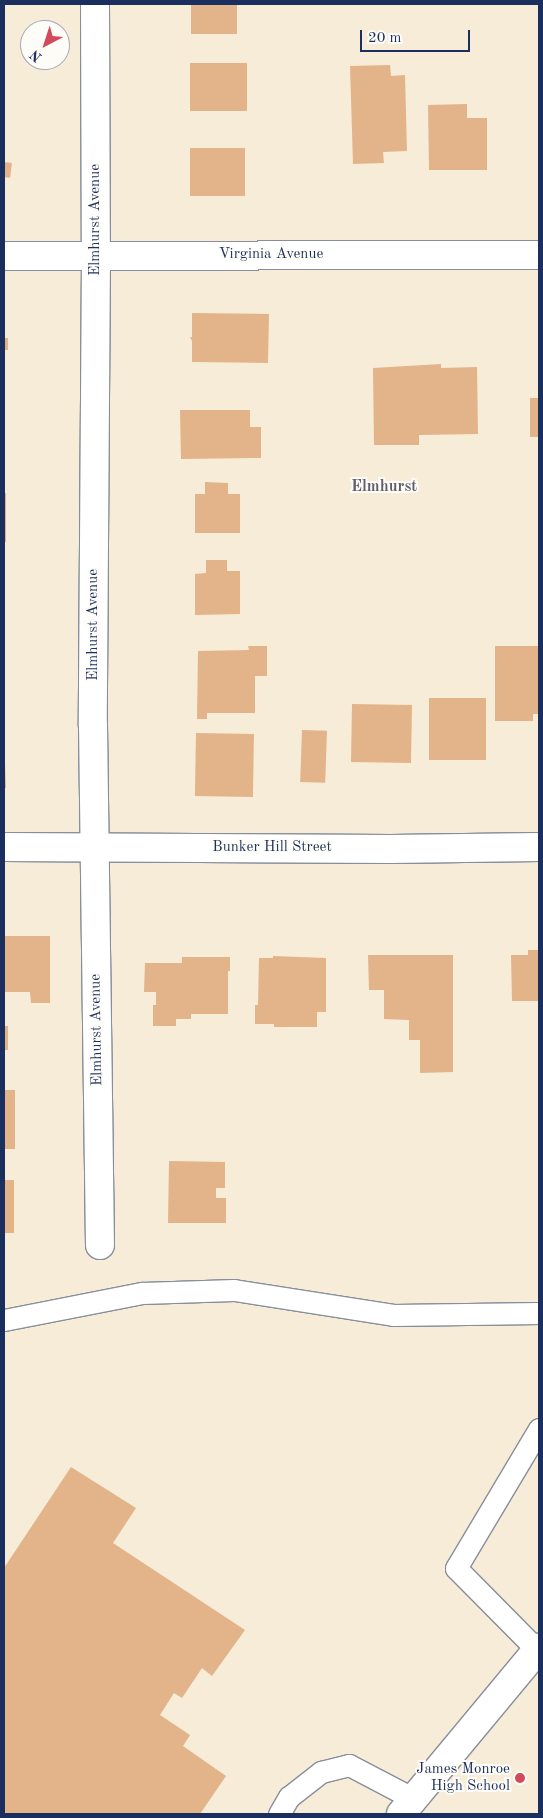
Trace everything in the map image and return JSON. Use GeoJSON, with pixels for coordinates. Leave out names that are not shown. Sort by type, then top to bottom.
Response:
{"type":"FeatureCollection","features":[{"type":"Feature","properties":{"kind":"street","name":"Elmhurst Avenue"},"geometry":{"type":"LineString","coordinates":[[95,4],[96,256],[93,715],[100,1245]]}},
{"type":"Feature","properties":{"kind":"street","name":"Virginia Avenue"},"geometry":{"type":"LineString","coordinates":[[4,256],[539,255]]}},
{"type":"Feature","properties":{"kind":"street","name":"Bunker Hill Street"},"geometry":{"type":"LineString","coordinates":[[4,847],[391,849],[539,847]]}},
{"type":"Feature","properties":{"kind":"street"},"geometry":{"type":"LineString","coordinates":[[407,1806],[539,1650]]}},
{"type":"Feature","properties":{"kind":"lane"},"geometry":{"type":"LineString","coordinates":[[4,1320],[142,1293],[234,1290],[393,1316],[539,1313]]}},
{"type":"Feature","properties":{"kind":"lane"},"geometry":{"type":"LineString","coordinates":[[539,1429],[456,1568],[539,1650]]}},
{"type":"Feature","properties":{"kind":"lane"},"geometry":{"type":"LineString","coordinates":[[279,1814],[289,1797],[322,1772],[349,1765],[407,1806]]}},
{"type":"Feature","properties":{"kind":"building"},"geometry":{"type":"Polygon","coordinates":[[[191,4],[237,4],[237,34],[191,34],[191,4]]]}},
{"type":"Feature","properties":{"kind":"building"},"geometry":{"type":"Polygon","coordinates":[[[190,63],[247,63],[247,111],[190,111],[190,63]]]}},
{"type":"Feature","properties":{"kind":"building"},"geometry":{"type":"Polygon","coordinates":[[[390,65],[391,76],[405,75],[407,151],[383,152],[384,163],[353,164],[350,66],[390,65]]]}},
{"type":"Feature","properties":{"kind":"building"},"geometry":{"type":"Polygon","coordinates":[[[467,104],[467,118],[487,118],[487,170],[429,170],[428,105],[467,104]]]}},
{"type":"Feature","properties":{"kind":"building"},"geometry":{"type":"Polygon","coordinates":[[[190,148],[245,148],[245,196],[190,196],[190,148]]]}},
{"type":"Feature","properties":{"kind":"building"},"geometry":{"type":"Polygon","coordinates":[[[4,162],[12,163],[10,178],[4,177],[4,162]]]}},
{"type":"Feature","properties":{"kind":"building"},"geometry":{"type":"Polygon","coordinates":[[[192,313],[269,314],[268,363],[192,362],[192,341],[190,337],[192,337],[192,313]]]}},
{"type":"Feature","properties":{"kind":"building"},"geometry":{"type":"Polygon","coordinates":[[[4,338],[8,338],[8,350],[4,350],[4,338]]]}},
{"type":"Feature","properties":{"kind":"building"},"geometry":{"type":"Polygon","coordinates":[[[441,364],[441,368],[477,367],[478,434],[419,435],[419,445],[374,445],[373,368],[441,364]]]}},
{"type":"Feature","properties":{"kind":"building"},"geometry":{"type":"Polygon","coordinates":[[[530,398],[539,398],[539,437],[530,437],[530,398]]]}},
{"type":"Feature","properties":{"kind":"building"},"geometry":{"type":"Polygon","coordinates":[[[180,410],[250,410],[250,427],[261,427],[261,458],[181,459],[180,410]]]}},
{"type":"Feature","properties":{"kind":"building"},"geometry":{"type":"Polygon","coordinates":[[[205,482],[228,483],[228,494],[240,494],[240,533],[195,533],[195,494],[205,494],[205,482]]]}},
{"type":"Feature","properties":{"kind":"building"},"geometry":{"type":"Polygon","coordinates":[[[4,493],[6,493],[6,542],[4,542],[4,493]]]}},
{"type":"Feature","properties":{"kind":"building"},"geometry":{"type":"Polygon","coordinates":[[[206,560],[227,560],[227,571],[240,571],[240,614],[195,615],[195,574],[206,573],[206,560]]]}},
{"type":"Feature","properties":{"kind":"building"},"geometry":{"type":"Polygon","coordinates":[[[248,646],[267,646],[267,676],[255,676],[255,713],[207,713],[207,719],[197,719],[198,651],[249,650],[248,646]]]}},
{"type":"Feature","properties":{"kind":"building"},"geometry":{"type":"Polygon","coordinates":[[[495,646],[539,646],[539,714],[533,714],[533,721],[495,721],[495,646]]]}},
{"type":"Feature","properties":{"kind":"building"},"geometry":{"type":"Polygon","coordinates":[[[429,698],[486,698],[486,760],[429,760],[429,698]]]}},
{"type":"Feature","properties":{"kind":"building"},"geometry":{"type":"Polygon","coordinates":[[[352,704],[412,705],[411,763],[351,762],[352,704]]]}},
{"type":"Feature","properties":{"kind":"building"},"geometry":{"type":"Polygon","coordinates":[[[302,730],[327,731],[325,783],[300,782],[302,730]]]}},
{"type":"Feature","properties":{"kind":"building"},"geometry":{"type":"Polygon","coordinates":[[[196,733],[254,734],[253,797],[195,796],[196,733]]]}},
{"type":"Feature","properties":{"kind":"building"},"geometry":{"type":"Polygon","coordinates":[[[4,740],[6,788],[4,788],[4,740]]]}},
{"type":"Feature","properties":{"kind":"building"},"geometry":{"type":"Polygon","coordinates":[[[4,936],[50,936],[50,1003],[31,1003],[30,992],[4,992],[4,936]]]}},
{"type":"Feature","properties":{"kind":"building"},"geometry":{"type":"Polygon","coordinates":[[[528,950],[539,950],[539,1001],[512,1001],[511,955],[528,955],[528,950]]]}},
{"type":"Feature","properties":{"kind":"building"},"geometry":{"type":"Polygon","coordinates":[[[368,955],[453,955],[453,1072],[420,1073],[420,1040],[409,1040],[409,1020],[384,1019],[384,990],[369,990],[368,955]]]}},
{"type":"Feature","properties":{"kind":"building"},"geometry":{"type":"Polygon","coordinates":[[[273,956],[326,958],[326,1012],[317,1012],[317,1027],[274,1027],[274,1024],[255,1024],[255,1005],[258,1005],[259,958],[273,958],[273,956]]]}},
{"type":"Feature","properties":{"kind":"building"},"geometry":{"type":"Polygon","coordinates":[[[182,957],[230,957],[230,971],[228,971],[228,1014],[191,1014],[191,1019],[176,1019],[176,1026],[153,1026],[153,1005],[156,1005],[156,992],[144,992],[145,963],[182,963],[182,957]]]}},
{"type":"Feature","properties":{"kind":"building"},"geometry":{"type":"Polygon","coordinates":[[[4,1026],[8,1026],[8,1050],[4,1050],[4,1026]]]}},
{"type":"Feature","properties":{"kind":"building"},"geometry":{"type":"Polygon","coordinates":[[[4,1090],[15,1090],[15,1149],[4,1149],[4,1090]]]}},
{"type":"Feature","properties":{"kind":"building"},"geometry":{"type":"Polygon","coordinates":[[[169,1161],[225,1162],[225,1188],[216,1188],[216,1198],[226,1198],[226,1223],[168,1223],[169,1161]]]}},
{"type":"Feature","properties":{"kind":"building"},"geometry":{"type":"Polygon","coordinates":[[[4,1180],[14,1180],[14,1233],[4,1233],[4,1180]]]}},
{"type":"Feature","properties":{"kind":"building"},"geometry":{"type":"Polygon","coordinates":[[[71,1467],[136,1508],[113,1543],[245,1630],[212,1676],[202,1668],[182,1698],[174,1693],[160,1715],[190,1735],[183,1746],[226,1776],[200,1814],[4,1814],[4,1568],[71,1467]]]}},
{"type":"Feature","properties":{"kind":"place","name":"James Monroe High School"},"geometry":{"type":"Point","coordinates":[520,1778]}},
{"type":"Feature","properties":{"kind":"district","name":"Elmhurst"},"geometry":{"type":"Point","coordinates":[384,487]}}]}
